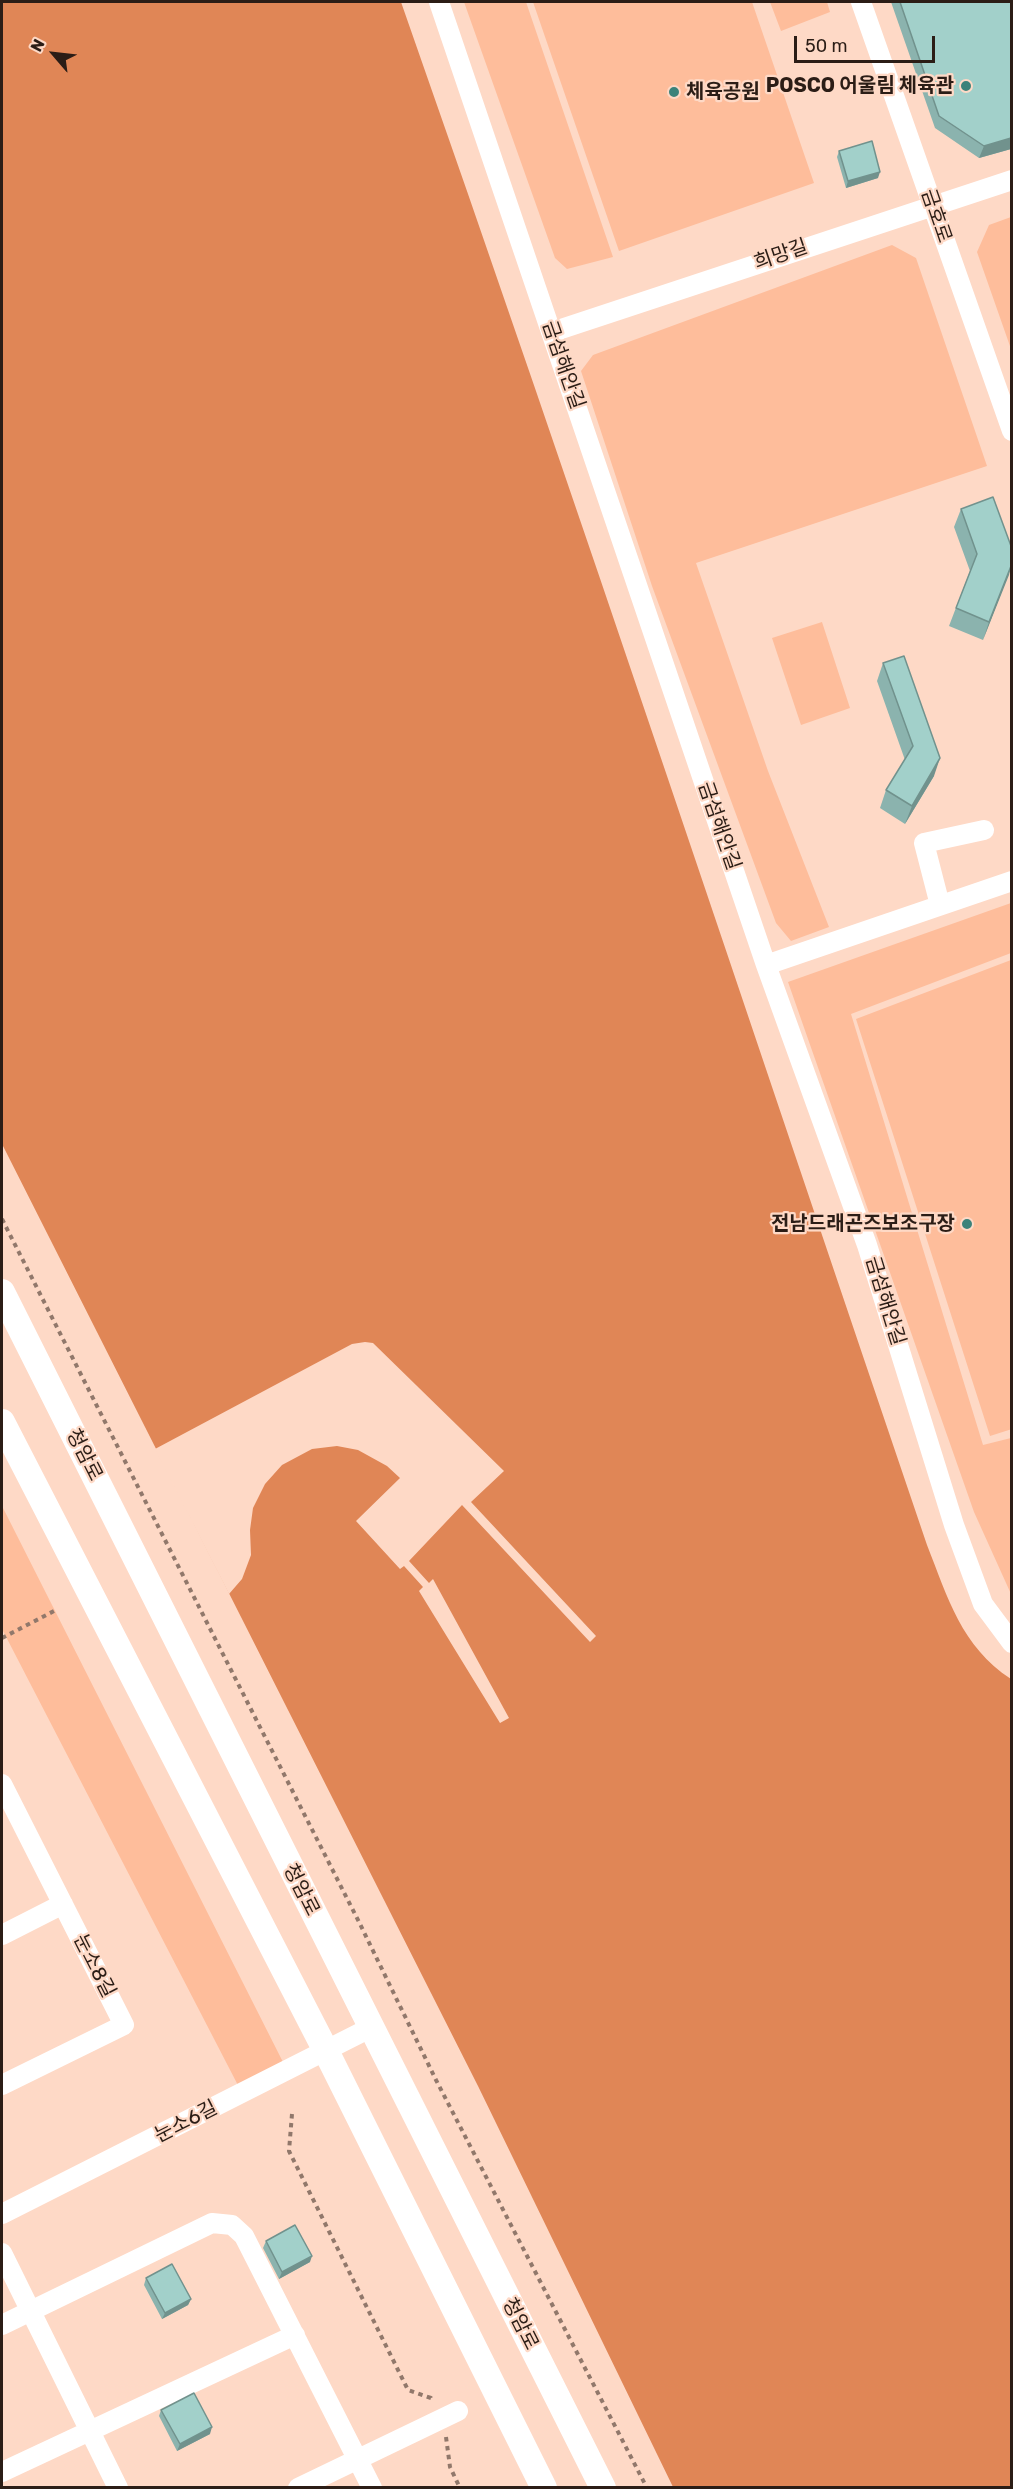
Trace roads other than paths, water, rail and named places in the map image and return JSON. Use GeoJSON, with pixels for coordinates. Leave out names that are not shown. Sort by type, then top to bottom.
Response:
{"type":"FeatureCollection","features":[{"type":"Feature","properties":{"kind":"main road","name":"청암로"},"geometry":{"type":"LineString","coordinates":[[2,1292],[370,2028],[603,2487]]}},
{"type":"Feature","properties":{"kind":"main road"},"geometry":{"type":"LineString","coordinates":[[2,1422],[326,2051],[544,2487]]}},
{"type":"Feature","properties":{"kind":"street","name":"금섬해안길"},"geometry":{"type":"LineString","coordinates":[[439,2],[766,965],[867,1245],[954,1525],[982,1604],[1011,1643]]}},
{"type":"Feature","properties":{"kind":"street","name":"금호로"},"geometry":{"type":"LineString","coordinates":[[861,2],[1011,431]]}},
{"type":"Feature","properties":{"kind":"street","name":"희망길"},"geometry":{"type":"LineString","coordinates":[[552,332],[932,204],[1011,180]]}},
{"type":"Feature","properties":{"kind":"street"},"geometry":{"type":"LineString","coordinates":[[940,905],[924,843],[984,830]]}},
{"type":"Feature","properties":{"kind":"street"},"geometry":{"type":"LineString","coordinates":[[766,965],[1011,881]]}},
{"type":"Feature","properties":{"kind":"street","name":"눈소8길"},"geometry":{"type":"LineString","coordinates":[[2,2085],[124,2025],[3,1790]]}},
{"type":"Feature","properties":{"kind":"street"},"geometry":{"type":"LineString","coordinates":[[2,1935],[63,1904]]}},
{"type":"Feature","properties":{"kind":"street","name":"눈소6길"},"geometry":{"type":"LineString","coordinates":[[2,2214],[370,2028]]}},
{"type":"Feature","properties":{"kind":"street"},"geometry":{"type":"LineString","coordinates":[[2,2325],[213,2223],[232,2225],[244,2236],[372,2487]]}},
{"type":"Feature","properties":{"kind":"street"},"geometry":{"type":"LineString","coordinates":[[2,2253],[118,2487]]}},
{"type":"Feature","properties":{"kind":"street"},"geometry":{"type":"LineString","coordinates":[[2,2472],[295,2335]]}},
{"type":"Feature","properties":{"kind":"street"},"geometry":{"type":"LineString","coordinates":[[298,2487],[449,2415]]}},
{"type":"Feature","properties":{"kind":"place","name":"POSCO 어울림 체육관"},"geometry":{"type":"Point","coordinates":[966,86]}},
{"type":"Feature","properties":{"kind":"place","name":"체육공원"},"geometry":{"type":"Point","coordinates":[674,92]}},
{"type":"Feature","properties":{"kind":"place","name":"전남드래곤즈보조구장"},"geometry":{"type":"Point","coordinates":[967,1224]}}]}
